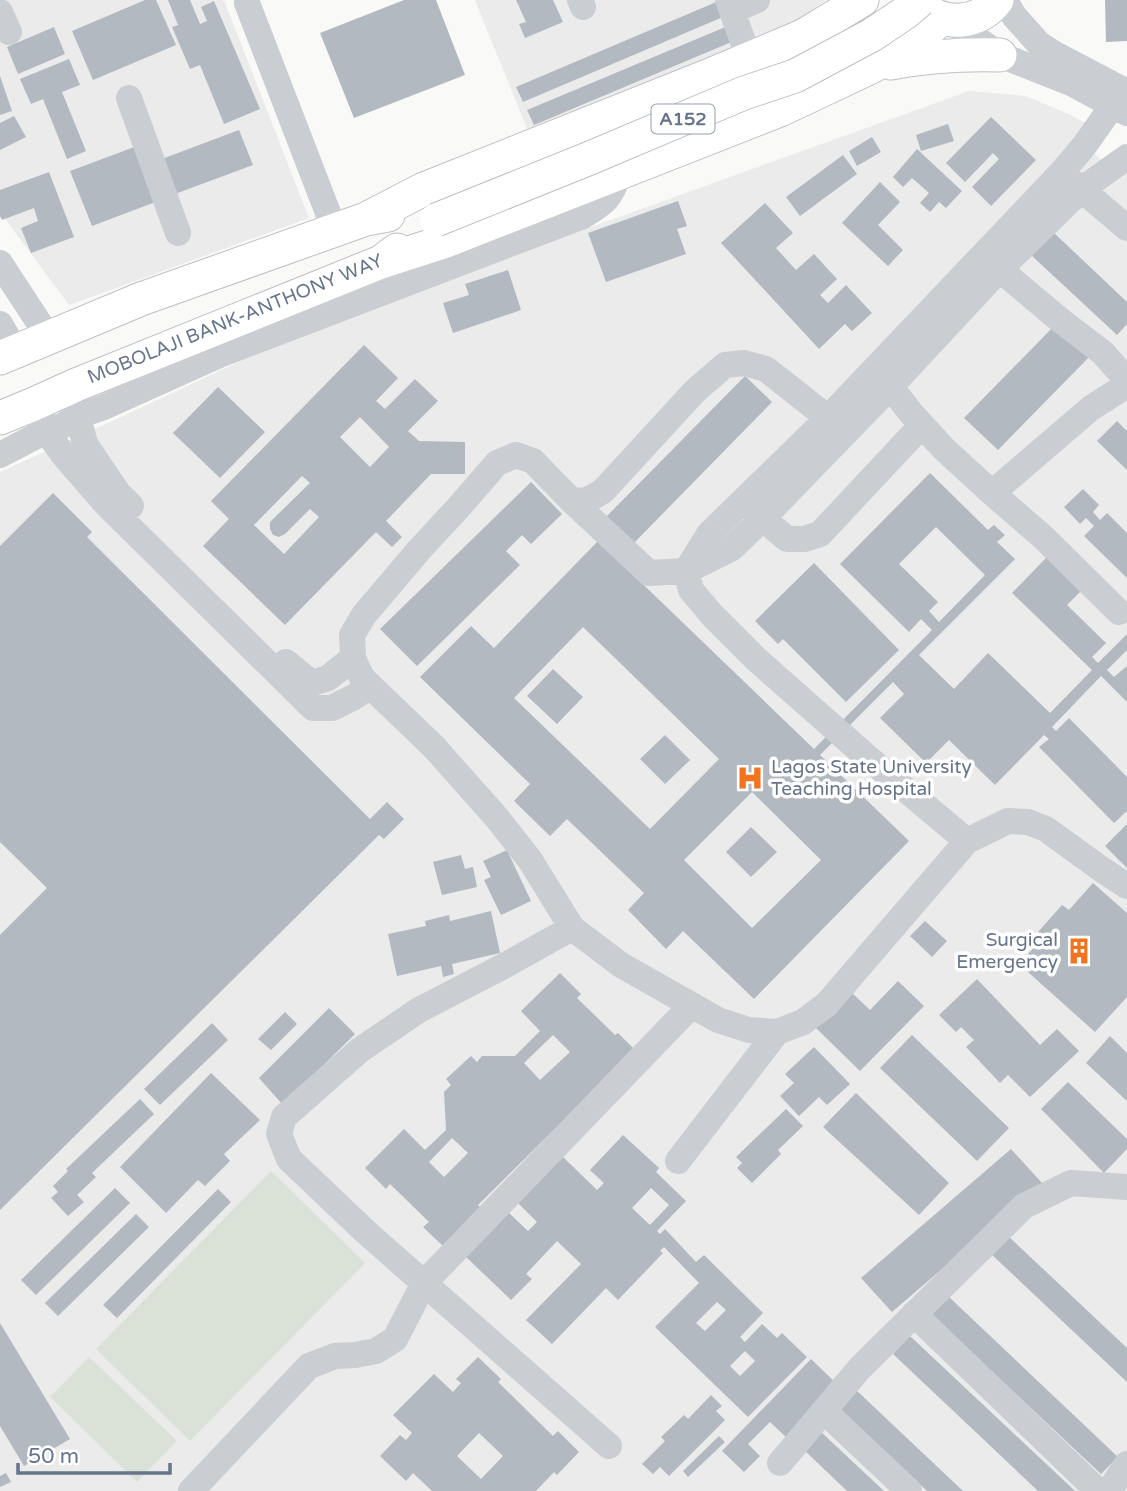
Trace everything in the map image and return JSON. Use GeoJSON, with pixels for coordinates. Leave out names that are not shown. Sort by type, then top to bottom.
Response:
{"type":"FeatureCollection","features":[{"type":"Feature","properties":{"kind":"main road"},"geometry":{"type":"LineString","coordinates":[[366,219],[424,189],[803,36],[862,0]]}},
{"type":"Feature","properties":{"kind":"main road","name":"MOBOLAJI BANK-ANTHONY WAY"},"geometry":{"type":"LineString","coordinates":[[0,418],[40,418],[76,385],[381,262],[434,213],[801,54],[893,0]]}},
{"type":"Feature","properties":{"kind":"main road"},"geometry":{"type":"LineString","coordinates":[[381,262],[446,241],[780,110],[915,43],[932,10],[967,20],[981,15],[997,0]]}},
{"type":"Feature","properties":{"kind":"main road","name":"MOBOLAJI BANK-ANTHONY WAY"},"geometry":{"type":"LineString","coordinates":[[8,355],[141,299],[366,219],[434,213],[744,93],[795,76],[872,35],[906,12],[932,10]]}},
{"type":"Feature","properties":{"kind":"main road"},"geometry":{"type":"LineString","coordinates":[[871,67],[957,54],[1000,55]]}},
{"type":"Feature","properties":{"kind":"main road"},"geometry":{"type":"LineString","coordinates":[[753,57],[773,65],[784,83],[788,97],[780,110]]}},
{"type":"Feature","properties":{"kind":"street"},"geometry":{"type":"LineString","coordinates":[[753,57],[730,5],[757,0]]}},
{"type":"Feature","properties":{"kind":"street"},"geometry":{"type":"LineString","coordinates":[[1005,0],[1014,16],[1040,44],[1122,103]]}},
{"type":"Feature","properties":{"kind":"street"},"geometry":{"type":"LineString","coordinates":[[247,3],[335,231]]}},
{"type":"Feature","properties":{"kind":"street"},"geometry":{"type":"LineString","coordinates":[[932,10],[1000,55],[1122,103]]}},
{"type":"Feature","properties":{"kind":"street"},"geometry":{"type":"LineString","coordinates":[[129,98],[178,233]]}},
{"type":"Feature","properties":{"kind":"street"},"geometry":{"type":"LineString","coordinates":[[752,510],[992,262],[1062,172],[1122,103]]}},
{"type":"Feature","properties":{"kind":"street"},"geometry":{"type":"LineString","coordinates":[[992,262],[1082,189],[1127,157]]}},
{"type":"Feature","properties":{"kind":"street"},"geometry":{"type":"LineString","coordinates":[[1062,172],[1127,228]]}},
{"type":"Feature","properties":{"kind":"street"},"geometry":{"type":"LineString","coordinates":[[40,418],[64,425],[78,416],[224,353],[583,216],[606,201],[619,174]]}},
{"type":"Feature","properties":{"kind":"street"},"geometry":{"type":"LineString","coordinates":[[992,262],[1103,353],[1127,382],[1091,408],[992,493]]}},
{"type":"Feature","properties":{"kind":"street"},"geometry":{"type":"LineString","coordinates":[[0,263],[48,338]]}},
{"type":"Feature","properties":{"kind":"street"},"geometry":{"type":"LineString","coordinates":[[0,324],[8,355]]}},
{"type":"Feature","properties":{"kind":"street"},"geometry":{"type":"LineString","coordinates":[[571,500],[586,501],[603,491],[695,391],[725,365],[744,363],[766,369],[828,418]]}},
{"type":"Feature","properties":{"kind":"street"},"geometry":{"type":"LineString","coordinates":[[883,377],[828,418],[752,510],[732,548],[686,572],[649,572],[533,461],[516,455],[497,463],[364,615],[352,635],[353,658],[362,678],[434,747],[497,818],[530,860],[572,928],[621,965],[719,1020],[749,1030],[777,1032],[803,1022],[827,1004],[967,841],[1008,821],[1028,822],[1046,829],[1127,886]]}},
{"type":"Feature","properties":{"kind":"street"},"geometry":{"type":"LineString","coordinates":[[883,377],[944,449],[1043,537],[1119,612]]}},
{"type":"Feature","properties":{"kind":"street"},"geometry":{"type":"LineString","coordinates":[[78,416],[85,444],[118,493],[295,671],[312,683],[328,678],[353,658]]}},
{"type":"Feature","properties":{"kind":"street"},"geometry":{"type":"LineString","coordinates":[[0,455],[40,418]]}},
{"type":"Feature","properties":{"kind":"street"},"geometry":{"type":"LineString","coordinates":[[40,418],[66,457],[107,505],[313,708],[332,708],[370,686]]}},
{"type":"Feature","properties":{"kind":"street"},"geometry":{"type":"LineString","coordinates":[[752,510],[787,539],[804,539],[820,534],[922,425]]}},
{"type":"Feature","properties":{"kind":"street"},"geometry":{"type":"LineString","coordinates":[[686,572],[691,590],[756,659],[967,841]]}},
{"type":"Feature","properties":{"kind":"street"},"geometry":{"type":"LineString","coordinates":[[572,928],[419,1010],[360,1050],[284,1117],[279,1134],[289,1159],[368,1233],[609,1446]]}},
{"type":"Feature","properties":{"kind":"street"},"geometry":{"type":"LineString","coordinates":[[191,1491],[309,1366],[335,1356],[376,1351],[395,1339],[424,1283],[692,1005]]}},
{"type":"Feature","properties":{"kind":"street"},"geometry":{"type":"LineString","coordinates":[[678,1161],[777,1032]]}},
{"type":"Feature","properties":{"kind":"street"},"geometry":{"type":"LineString","coordinates":[[780,1463],[859,1368],[1024,1206],[1071,1183],[1127,1187]]}},
{"type":"Feature","properties":{"kind":"street"},"geometry":{"type":"LineString","coordinates":[[914,1314],[1098,1491]]}},
{"type":"Feature","properties":{"kind":"street"},"geometry":{"type":"LineString","coordinates":[[824,1411],[909,1491]]}},
{"type":"Feature","properties":{"kind":"street"},"geometry":{"type":"LineString","coordinates":[[1109,1491],[1127,1464]]}},
{"type":"Feature","properties":{"kind":"shaded area"},"geometry":{"type":"Polygon","coordinates":[[[0,0],[224,0],[309,218],[69,305],[0,212],[0,0]]]}},
{"type":"Feature","properties":{"kind":"shaded area"},"geometry":{"type":"Polygon","coordinates":[[[475,0],[826,0],[790,25],[527,129],[475,0]]]}},
{"type":"Feature","properties":{"kind":"shaded area","name":"Lagos State University Teaching Hospital"},"geometry":{"type":"Polygon","coordinates":[[[969,91],[1026,96],[1071,115],[1090,126],[1084,146],[1111,167],[1127,172],[1127,1491],[0,1491],[0,472],[308,329],[969,91]]]}},
{"type":"Feature","properties":{"kind":"shaded area"},"geometry":{"type":"Polygon","coordinates":[[[271,1171],[365,1263],[190,1441],[96,1349],[271,1171]]]}},
{"type":"Feature","properties":{"kind":"shaded area"},"geometry":{"type":"Polygon","coordinates":[[[89,1357],[177,1441],[137,1482],[50,1397],[89,1357]]]}},
{"type":"Feature","properties":{"kind":"building"},"geometry":{"type":"Polygon","coordinates":[[[145,0],[156,0],[176,45],[93,80],[72,31],[145,0]]]}},
{"type":"Feature","properties":{"kind":"building"},"geometry":{"type":"Polygon","coordinates":[[[168,0],[190,0],[200,24],[207,21],[201,7],[214,1],[260,109],[224,124],[200,65],[190,69],[172,27],[178,25],[168,0]]]}},
{"type":"Feature","properties":{"kind":"building"},"geometry":{"type":"Polygon","coordinates":[[[404,0],[436,0],[465,75],[354,118],[320,33],[404,0]]]}},
{"type":"Feature","properties":{"kind":"building"},"geometry":{"type":"Polygon","coordinates":[[[516,0],[553,0],[563,22],[525,38],[519,24],[526,22],[516,0]]]}},
{"type":"Feature","properties":{"kind":"building"},"geometry":{"type":"Polygon","coordinates":[[[721,0],[730,14],[523,102],[516,87],[721,0]]]}},
{"type":"Feature","properties":{"kind":"building"},"geometry":{"type":"Polygon","coordinates":[[[1105,0],[1127,0],[1127,41],[1106,42],[1105,0]]]}},
{"type":"Feature","properties":{"kind":"building"},"geometry":{"type":"Polygon","coordinates":[[[735,23],[741,38],[534,125],[527,110],[735,23]]]}},
{"type":"Feature","properties":{"kind":"building"},"geometry":{"type":"Polygon","coordinates":[[[54,27],[65,54],[18,74],[7,47],[54,27]]]}},
{"type":"Feature","properties":{"kind":"building"},"geometry":{"type":"Polygon","coordinates":[[[69,59],[80,85],[62,92],[86,151],[67,159],[43,99],[31,104],[20,79],[69,59]]]}},
{"type":"Feature","properties":{"kind":"building"},"geometry":{"type":"Polygon","coordinates":[[[0,76],[12,111],[0,115],[0,76]]]}},
{"type":"Feature","properties":{"kind":"building"},"geometry":{"type":"Polygon","coordinates":[[[14,116],[26,137],[0,150],[0,123],[14,116]]]}},
{"type":"Feature","properties":{"kind":"building"},"geometry":{"type":"Polygon","coordinates":[[[991,117],[1036,160],[991,206],[972,187],[999,159],[993,153],[965,182],[946,163],[991,117]]]}},
{"type":"Feature","properties":{"kind":"building"},"geometry":{"type":"Polygon","coordinates":[[[948,124],[954,141],[921,151],[916,135],[948,124]]]}},
{"type":"Feature","properties":{"kind":"building"},"geometry":{"type":"Polygon","coordinates":[[[239,130],[253,165],[175,194],[162,159],[239,130]]]}},
{"type":"Feature","properties":{"kind":"building"},"geometry":{"type":"Polygon","coordinates":[[[872,137],[881,152],[857,166],[849,151],[872,137]]]}},
{"type":"Feature","properties":{"kind":"building"},"geometry":{"type":"Polygon","coordinates":[[[137,146],[158,201],[92,226],[70,171],[137,146]]]}},
{"type":"Feature","properties":{"kind":"building"},"geometry":{"type":"Polygon","coordinates":[[[917,149],[962,191],[946,208],[939,202],[930,212],[920,203],[929,193],[912,178],[903,187],[893,177],[917,149]]]}},
{"type":"Feature","properties":{"kind":"building"},"geometry":{"type":"Polygon","coordinates":[[[843,155],[857,174],[800,216],[786,197],[843,155]]]}},
{"type":"Feature","properties":{"kind":"building"},"geometry":{"type":"Polygon","coordinates":[[[49,172],[74,237],[31,253],[21,228],[38,221],[34,208],[2,220],[0,190],[49,172]]]}},
{"type":"Feature","properties":{"kind":"building"},"geometry":{"type":"Polygon","coordinates":[[[880,182],[900,202],[878,225],[903,250],[888,266],[842,223],[880,182]]]}},
{"type":"Feature","properties":{"kind":"building"},"geometry":{"type":"Polygon","coordinates":[[[678,201],[687,226],[677,229],[686,254],[606,282],[588,233],[678,201]]]}},
{"type":"Feature","properties":{"kind":"building"},"geometry":{"type":"Polygon","coordinates":[[[765,203],[793,233],[776,248],[796,270],[814,254],[837,279],[820,295],[828,303],[846,285],[872,313],[852,331],[845,324],[819,349],[721,243],[765,203]]]}},
{"type":"Feature","properties":{"kind":"building"},"geometry":{"type":"Polygon","coordinates":[[[1052,231],[1127,302],[1127,324],[1117,335],[1030,254],[1052,231]]]}},
{"type":"Feature","properties":{"kind":"building"},"geometry":{"type":"Polygon","coordinates":[[[508,270],[521,310],[453,333],[443,303],[469,295],[465,284],[508,270]]]}},
{"type":"Feature","properties":{"kind":"building"},"geometry":{"type":"Polygon","coordinates":[[[1059,321],[1093,353],[998,450],[964,418],[1059,321]]]}},
{"type":"Feature","properties":{"kind":"building"},"geometry":{"type":"Polygon","coordinates":[[[364,345],[398,378],[376,401],[385,409],[415,379],[438,401],[408,431],[419,441],[465,442],[465,474],[431,474],[386,521],[402,537],[392,547],[376,532],[285,625],[203,546],[229,519],[211,501],[364,345]],[[360,417],[340,437],[370,467],[389,447],[360,417]],[[302,476],[254,525],[284,554],[319,517],[310,509],[279,537],[273,535],[270,529],[270,522],[310,483],[302,476]]]}},
{"type":"Feature","properties":{"kind":"building"},"geometry":{"type":"Polygon","coordinates":[[[745,376],[772,402],[632,545],[605,518],[745,376]]]}},
{"type":"Feature","properties":{"kind":"building"},"geometry":{"type":"Polygon","coordinates":[[[218,387],[265,432],[220,478],[173,433],[218,387]]]}},
{"type":"Feature","properties":{"kind":"building"},"geometry":{"type":"Polygon","coordinates":[[[1117,421],[1127,431],[1127,470],[1097,441],[1117,421]]]}},
{"type":"Feature","properties":{"kind":"building"},"geometry":{"type":"Polygon","coordinates":[[[930,473],[988,530],[994,525],[1005,535],[997,542],[1015,559],[919,655],[954,689],[988,653],[1050,713],[1092,670],[1012,593],[1047,557],[1082,590],[1067,605],[1106,643],[1092,657],[1098,663],[1127,634],[1127,650],[1107,670],[1114,677],[1127,666],[1127,702],[1101,676],[1052,727],[1056,731],[1069,718],[1127,777],[1127,811],[1114,823],[1039,747],[1049,739],[1044,735],[995,785],[949,740],[926,763],[880,718],[904,694],[893,682],[820,755],[909,841],[754,999],[683,931],[666,949],[628,910],[644,893],[567,819],[550,836],[514,801],[530,784],[420,677],[471,626],[494,648],[598,541],[814,749],[932,630],[921,619],[909,632],[840,564],[930,473]],[[936,527],[899,564],[938,602],[929,611],[939,622],[985,575],[936,527]],[[583,627],[514,698],[650,829],[719,759],[583,627]],[[752,792],[684,860],[752,928],[821,860],[752,792]]]}},
{"type":"Feature","properties":{"kind":"building"},"geometry":{"type":"Polygon","coordinates":[[[531,482],[562,514],[531,544],[522,535],[506,551],[520,565],[417,666],[380,629],[531,482]]]}},
{"type":"Feature","properties":{"kind":"building"},"geometry":{"type":"Polygon","coordinates":[[[1083,489],[1099,505],[1093,512],[1100,520],[1107,513],[1127,533],[1127,578],[1084,536],[1094,526],[1086,518],[1080,524],[1064,507],[1083,489]]]}},
{"type":"Feature","properties":{"kind":"building"},"geometry":{"type":"Polygon","coordinates":[[[53,493],[92,532],[87,537],[370,819],[387,802],[404,819],[384,839],[379,835],[0,1210],[0,935],[47,888],[0,842],[0,546],[53,493]]]}},
{"type":"Feature","properties":{"kind":"building"},"geometry":{"type":"Polygon","coordinates":[[[814,563],[899,650],[846,702],[783,639],[778,644],[755,621],[814,563]]]}},
{"type":"Feature","properties":{"kind":"building"},"geometry":{"type":"Polygon","coordinates":[[[553,669],[583,697],[557,724],[527,696],[553,669]]]}},
{"type":"Feature","properties":{"kind":"building"},"geometry":{"type":"Polygon","coordinates":[[[665,735],[690,760],[665,784],[640,759],[665,735]]]}},
{"type":"Feature","properties":{"kind":"building"},"geometry":{"type":"Polygon","coordinates":[[[1127,824],[1127,868],[1105,846],[1127,824]]]}},
{"type":"Feature","properties":{"kind":"building"},"geometry":{"type":"Polygon","coordinates":[[[751,827],[777,852],[751,877],[726,852],[751,827]]]}},
{"type":"Feature","properties":{"kind":"building"},"geometry":{"type":"Polygon","coordinates":[[[507,850],[531,901],[501,915],[484,880],[491,877],[483,861],[507,850]]]}},
{"type":"Feature","properties":{"kind":"building"},"geometry":{"type":"Polygon","coordinates":[[[461,855],[465,869],[473,867],[477,887],[442,895],[433,862],[461,855]]]}},
{"type":"Feature","properties":{"kind":"building","name":"Surgical Emergency"},"geometry":{"type":"Polygon","coordinates":[[[1093,883],[1127,913],[1127,997],[1095,1032],[1019,964],[1043,937],[1038,932],[1062,905],[1069,910],[1093,883]]]}},
{"type":"Feature","properties":{"kind":"building"},"geometry":{"type":"Polygon","coordinates":[[[491,911],[500,953],[452,964],[454,974],[443,977],[441,966],[397,976],[388,934],[426,926],[425,921],[449,915],[450,921],[491,911]]]}},
{"type":"Feature","properties":{"kind":"building"},"geometry":{"type":"Polygon","coordinates":[[[925,921],[947,941],[932,957],[910,936],[925,921]]]}},
{"type":"Feature","properties":{"kind":"building"},"geometry":{"type":"Polygon","coordinates":[[[560,973],[581,994],[577,998],[639,1054],[596,1088],[478,1205],[483,1210],[445,1248],[423,1227],[429,1222],[390,1184],[386,1189],[365,1168],[404,1129],[425,1150],[446,1130],[444,1092],[451,1085],[446,1079],[471,1056],[477,1062],[482,1056],[515,1056],[540,1031],[521,1011],[560,973]],[[553,1035],[524,1063],[540,1080],[570,1052],[553,1035]],[[452,1138],[429,1162],[444,1177],[468,1153],[452,1138]]]}},
{"type":"Feature","properties":{"kind":"building"},"geometry":{"type":"Polygon","coordinates":[[[977,979],[1040,1045],[1057,1029],[1079,1051],[1030,1097],[1008,1075],[1000,1083],[966,1047],[974,1040],[961,1027],[956,1032],[939,1015],[977,979]]]}},
{"type":"Feature","properties":{"kind":"building"},"geometry":{"type":"Polygon","coordinates":[[[898,981],[924,1006],[860,1071],[816,1028],[851,992],[870,1010],[898,981]]]}},
{"type":"Feature","properties":{"kind":"building"},"geometry":{"type":"Polygon","coordinates":[[[329,1008],[355,1034],[283,1105],[259,1078],[329,1008]]]}},
{"type":"Feature","properties":{"kind":"building"},"geometry":{"type":"Polygon","coordinates":[[[285,1012],[297,1024],[271,1050],[258,1039],[285,1012]]]}},
{"type":"Feature","properties":{"kind":"building"},"geometry":{"type":"Polygon","coordinates":[[[212,1023],[228,1040],[160,1105],[144,1089],[212,1023]]]}},
{"type":"Feature","properties":{"kind":"building"},"geometry":{"type":"Polygon","coordinates":[[[912,1035],[1009,1128],[977,1161],[880,1068],[912,1035]]]}},
{"type":"Feature","properties":{"kind":"building"},"geometry":{"type":"Polygon","coordinates":[[[1110,1036],[1127,1053],[1127,1101],[1086,1063],[1110,1036]]]}},
{"type":"Feature","properties":{"kind":"building"},"geometry":{"type":"Polygon","coordinates":[[[814,1047],[850,1084],[827,1105],[819,1097],[799,1116],[780,1096],[794,1083],[785,1074],[814,1047]]]}},
{"type":"Feature","properties":{"kind":"building"},"geometry":{"type":"Polygon","coordinates":[[[211,1073],[260,1120],[224,1154],[230,1161],[205,1186],[198,1180],[166,1213],[120,1167],[211,1073]]]}},
{"type":"Feature","properties":{"kind":"building"},"geometry":{"type":"Polygon","coordinates":[[[1068,1082],[1127,1139],[1127,1149],[1104,1173],[1041,1109],[1068,1082]]]}},
{"type":"Feature","properties":{"kind":"building"},"geometry":{"type":"Polygon","coordinates":[[[856,1093],[949,1183],[919,1215],[823,1127],[856,1093]]]}},
{"type":"Feature","properties":{"kind":"building"},"geometry":{"type":"Polygon","coordinates":[[[140,1099],[154,1114],[92,1173],[96,1177],[77,1195],[84,1202],[68,1216],[51,1198],[58,1192],[53,1186],[68,1171],[66,1169],[140,1099]]]}},
{"type":"Feature","properties":{"kind":"building"},"geometry":{"type":"Polygon","coordinates":[[[786,1109],[803,1126],[778,1150],[781,1154],[752,1183],[737,1168],[742,1163],[736,1157],[786,1109]]]}},
{"type":"Feature","properties":{"kind":"building"},"geometry":{"type":"Polygon","coordinates":[[[623,1135],[659,1168],[656,1172],[686,1201],[657,1231],[660,1234],[665,1229],[696,1262],[704,1255],[763,1313],[740,1337],[745,1342],[762,1324],[777,1338],[782,1333],[807,1357],[748,1417],[655,1327],[699,1283],[664,1247],[660,1251],[663,1253],[618,1300],[606,1288],[552,1344],[526,1320],[581,1264],[557,1241],[526,1274],[532,1279],[511,1300],[463,1254],[506,1210],[528,1231],[537,1222],[518,1203],[563,1157],[597,1190],[604,1183],[590,1170],[623,1135]],[[651,1188],[632,1208],[650,1225],[669,1205],[651,1188]],[[717,1302],[696,1323],[705,1331],[726,1310],[717,1302]],[[745,1351],[730,1366],[740,1376],[755,1361],[745,1351]]]}},
{"type":"Feature","properties":{"kind":"building"},"geometry":{"type":"Polygon","coordinates":[[[1011,1149],[1042,1183],[892,1312],[861,1278],[1011,1149]]]}},
{"type":"Feature","properties":{"kind":"building"},"geometry":{"type":"Polygon","coordinates":[[[115,1188],[130,1203],[36,1295],[21,1280],[115,1188]]]}},
{"type":"Feature","properties":{"kind":"building"},"geometry":{"type":"Polygon","coordinates":[[[218,1189],[231,1202],[117,1318],[103,1305],[218,1189]]]}},
{"type":"Feature","properties":{"kind":"building"},"geometry":{"type":"Polygon","coordinates":[[[136,1214],[149,1227],[58,1316],[45,1303],[136,1214]]]}},
{"type":"Feature","properties":{"kind":"building"},"geometry":{"type":"Polygon","coordinates":[[[1006,1234],[1127,1348],[1127,1382],[989,1252],[1006,1234]]]}},
{"type":"Feature","properties":{"kind":"building"},"geometry":{"type":"Polygon","coordinates":[[[948,1296],[1118,1457],[1101,1474],[931,1314],[948,1296]]]}},
{"type":"Feature","properties":{"kind":"building"},"geometry":{"type":"Polygon","coordinates":[[[0,1323],[70,1439],[24,1466],[0,1426],[0,1323]]]}},
{"type":"Feature","properties":{"kind":"building"},"geometry":{"type":"Polygon","coordinates":[[[910,1336],[1075,1491],[1038,1491],[893,1354],[910,1336]]]}},
{"type":"Feature","properties":{"kind":"building"},"geometry":{"type":"Polygon","coordinates":[[[478,1357],[501,1379],[498,1382],[553,1436],[558,1431],[579,1452],[557,1475],[554,1472],[536,1491],[432,1491],[413,1473],[406,1481],[380,1456],[400,1435],[406,1440],[412,1433],[393,1415],[434,1374],[453,1392],[461,1383],[456,1379],[478,1357]],[[479,1433],[457,1456],[481,1479],[503,1456],[479,1433]]]}},
{"type":"Feature","properties":{"kind":"building"},"geometry":{"type":"Polygon","coordinates":[[[811,1359],[839,1386],[788,1439],[770,1422],[748,1444],[760,1456],[744,1472],[722,1451],[811,1359]]]}},
{"type":"Feature","properties":{"kind":"building"},"geometry":{"type":"Polygon","coordinates":[[[856,1390],[963,1491],[927,1491],[839,1408],[856,1390]]]}},
{"type":"Feature","properties":{"kind":"building"},"geometry":{"type":"Polygon","coordinates":[[[711,1395],[722,1406],[716,1411],[725,1420],[669,1476],[660,1467],[653,1474],[642,1464],[665,1441],[661,1437],[684,1415],[688,1419],[711,1395]]]}},
{"type":"Feature","properties":{"kind":"building"},"geometry":{"type":"Polygon","coordinates":[[[820,1431],[884,1491],[847,1491],[803,1449],[820,1431]]]}},
{"type":"Feature","properties":{"kind":"building"},"geometry":{"type":"Polygon","coordinates":[[[719,1436],[725,1442],[688,1477],[683,1471],[719,1436]]]}},
{"type":"Feature","properties":{"kind":"building"},"geometry":{"type":"Polygon","coordinates":[[[6,1473],[11,1482],[0,1487],[0,1476],[6,1473]]]}},
{"type":"Feature","properties":{"kind":"place","name":"Lagos State University Teaching Hospital"},"geometry":{"type":"Point","coordinates":[750,778]}},
{"type":"Feature","properties":{"kind":"place","name":"Surgical Emergency"},"geometry":{"type":"Point","coordinates":[1079,951]}}]}
